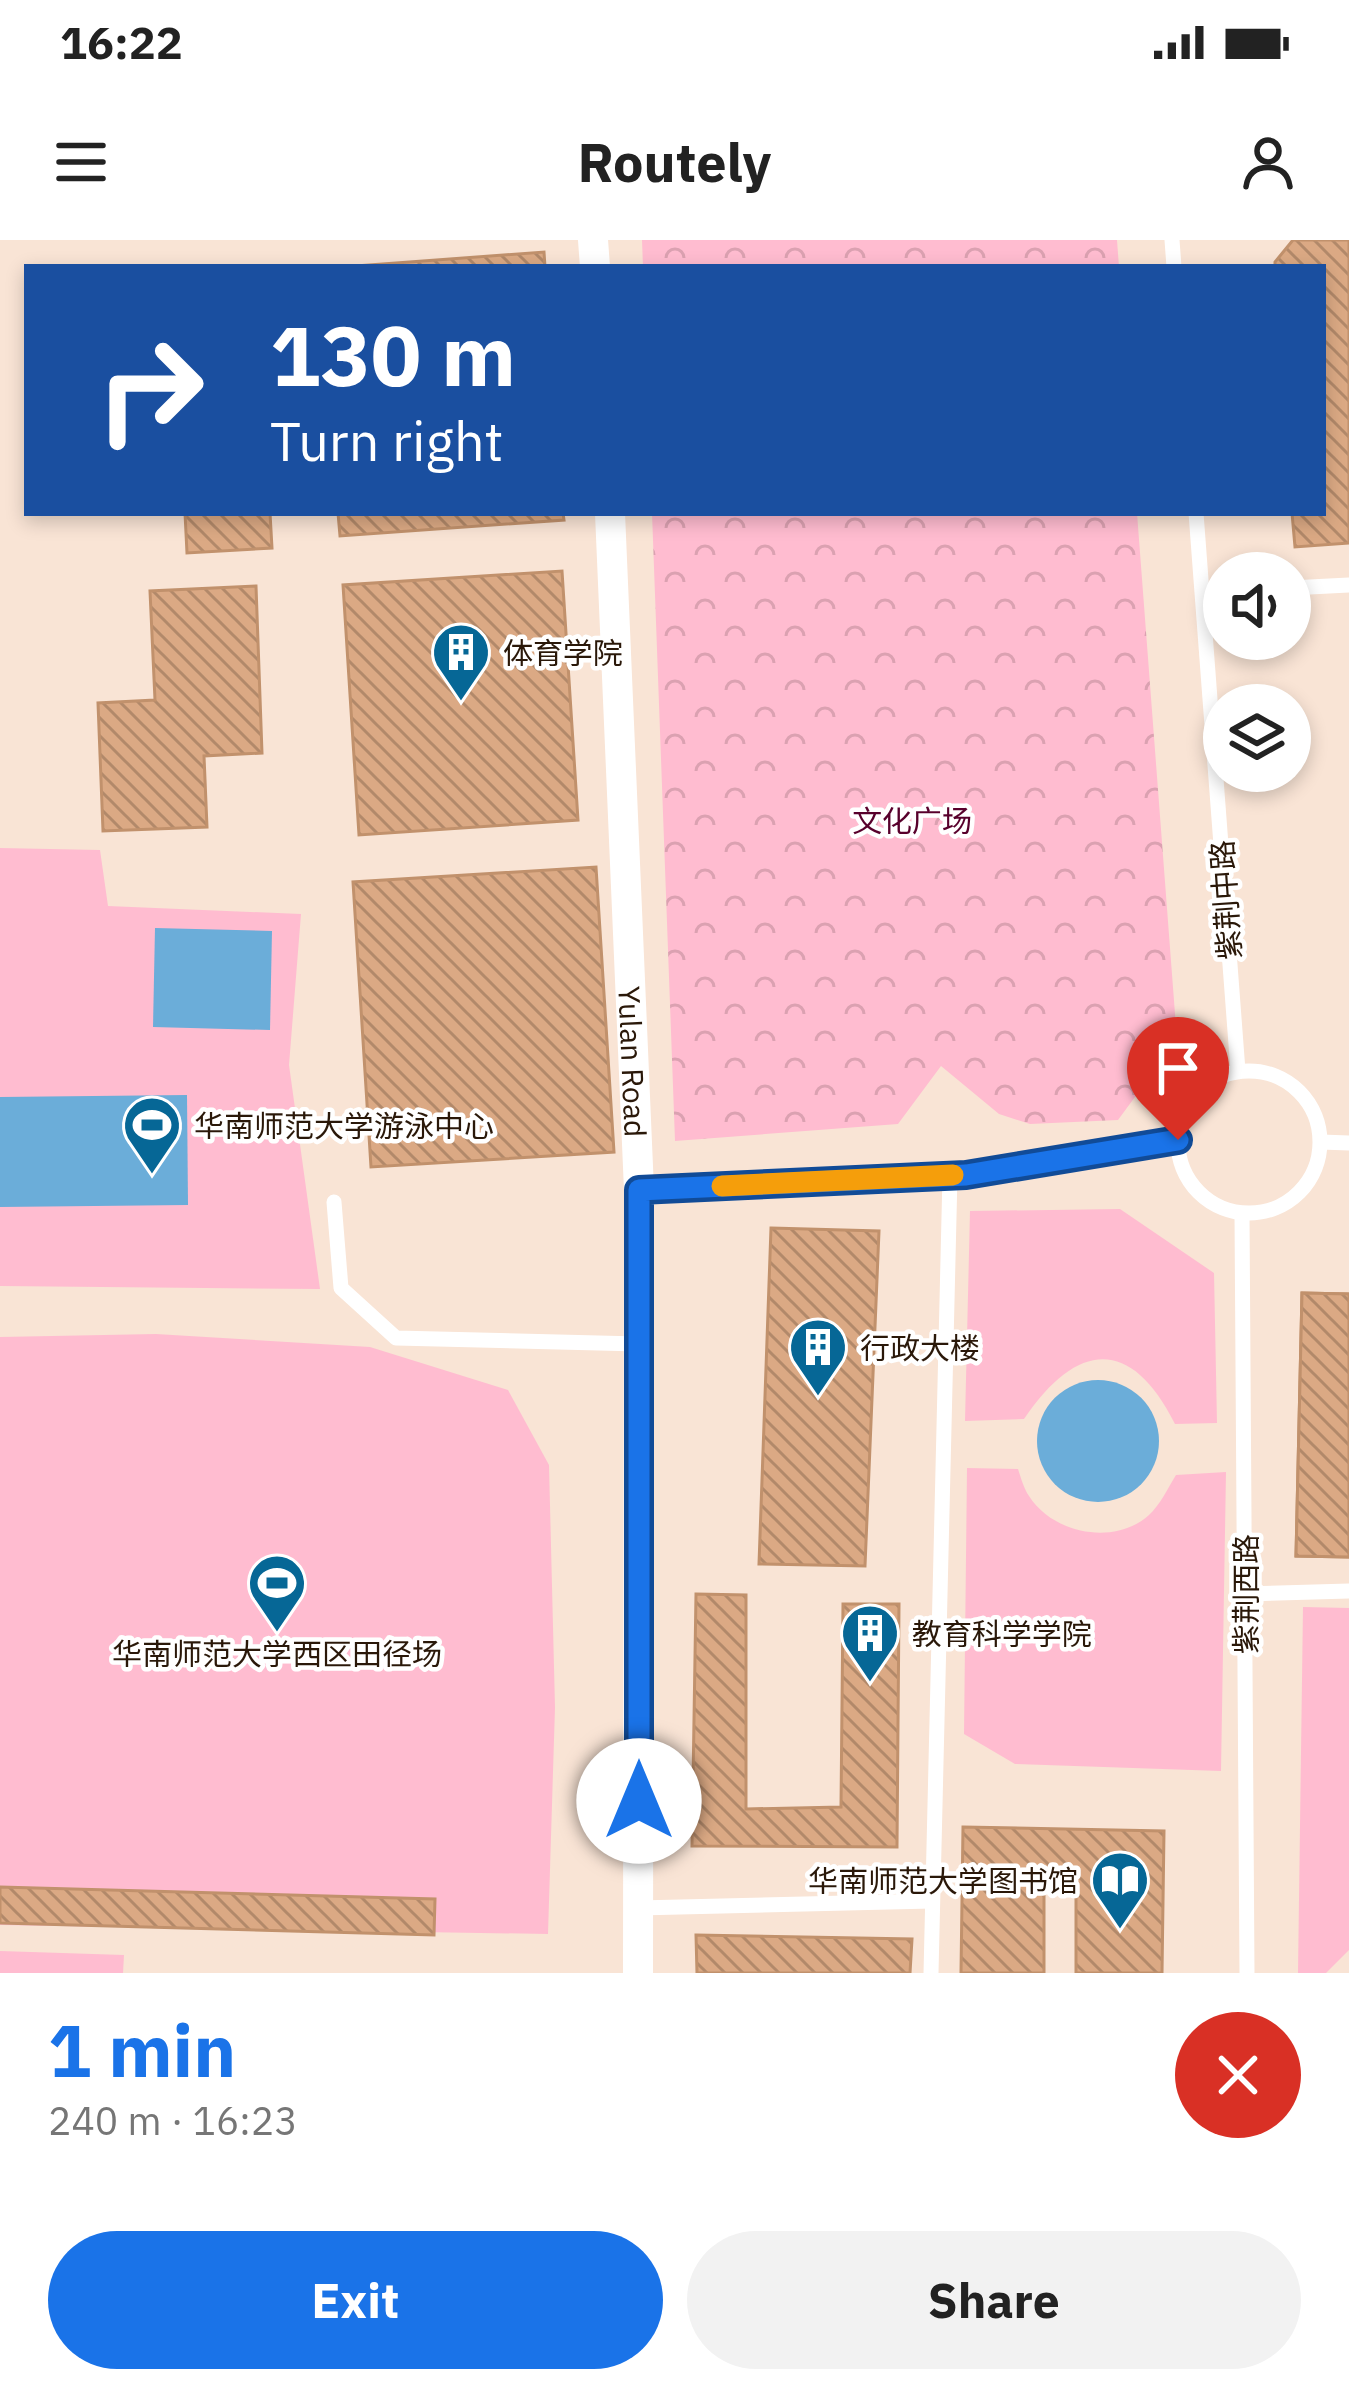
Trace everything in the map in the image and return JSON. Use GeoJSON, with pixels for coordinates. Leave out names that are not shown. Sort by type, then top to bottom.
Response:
{"type":"FeatureCollection","features":[{"type":"Feature","properties":{"kind":"street","name":"Yulan Road"},"geometry":{"type":"LineString","coordinates":[[610,516],[639,1190],[638,1973]]}},
{"type":"Feature","properties":{"kind":"lane","name":"紫荆中路"},"geometry":{"type":"LineString","coordinates":[[1196,516],[1203,594]]}},
{"type":"Feature","properties":{"kind":"lane"},"geometry":{"type":"LineString","coordinates":[[1311,587],[1349,585]]}},
{"type":"Feature","properties":{"kind":"lane","name":"紫荆中路"},"geometry":{"type":"LineString","coordinates":[[1208,660],[1238,1071]]}},
{"type":"Feature","properties":{"kind":"lane"},"geometry":{"type":"LineString","coordinates":[[1238,1071],[1263,1071],[1286,1080],[1305,1096],[1317,1118],[1321,1142],[1317,1165],[1290,1201],[1270,1211],[1242,1214],[1206,1199],[1190,1183],[1180,1163],[1178,1140],[1182,1116],[1195,1094],[1214,1079],[1238,1071]]}},
{"type":"Feature","properties":{"kind":"lane"},"geometry":{"type":"LineString","coordinates":[[639,1190],[950,1175],[1178,1140]]}},
{"type":"Feature","properties":{"kind":"lane"},"geometry":{"type":"LineString","coordinates":[[1321,1142],[1349,1143]]}},
{"type":"Feature","properties":{"kind":"lane"},"geometry":{"type":"LineString","coordinates":[[931,1973],[950,1175]]}},
{"type":"Feature","properties":{"kind":"lane"},"geometry":{"type":"LineString","coordinates":[[334,1202],[341,1288],[396,1338],[639,1344]]}},
{"type":"Feature","properties":{"kind":"lane","name":"紫荆西路"},"geometry":{"type":"LineString","coordinates":[[1242,1214],[1247,1973]]}},
{"type":"Feature","properties":{"kind":"lane"},"geometry":{"type":"LineString","coordinates":[[1245,1594],[1349,1591]]}},
{"type":"Feature","properties":{"kind":"lane"},"geometry":{"type":"LineString","coordinates":[[638,1908],[932,1900]]}},
{"type":"Feature","properties":{"kind":"green space"},"geometry":{"type":"Polygon","coordinates":[[[642,240],[1117,240],[1119,264],[643,264],[642,240]]]}},
{"type":"Feature","properties":{"kind":"green space","name":"文化广场"},"geometry":{"type":"Polygon","coordinates":[[[652,516],[1137,516],[1177,1040],[1118,1120],[1030,1124],[999,1114],[941,1066],[898,1124],[675,1141],[652,516]]]}},
{"type":"Feature","properties":{"kind":"green space","name":"华南师范大学游泳中心"},"geometry":{"type":"Polygon","coordinates":[[[0,848],[100,850],[108,906],[301,914],[289,1065],[320,1289],[0,1286],[0,848]]]}},
{"type":"Feature","properties":{"kind":"green space"},"geometry":{"type":"Polygon","coordinates":[[[1120,1209],[1214,1273],[1217,1423],[1175,1424],[1140,1375],[1122,1363],[1103,1359],[1064,1374],[1024,1419],[965,1421],[970,1211],[1120,1209]]]}},
{"type":"Feature","properties":{"kind":"green space","name":"华南师范大学西区田径场"},"geometry":{"type":"Polygon","coordinates":[[[156,1334],[370,1347],[508,1390],[549,1465],[555,1707],[548,1934],[0,1925],[0,1337],[156,1334]]]}},
{"type":"Feature","properties":{"kind":"green space"},"geometry":{"type":"Polygon","coordinates":[[[967,1468],[1018,1469],[1029,1496],[1053,1519],[1102,1533],[1135,1525],[1149,1515],[1176,1475],[1226,1472],[1221,1771],[1015,1764],[964,1734],[967,1468]]]}},
{"type":"Feature","properties":{"kind":"green space"},"geometry":{"type":"Polygon","coordinates":[[[1303,1607],[1349,1608],[1349,1950],[1326,1973],[1298,1973],[1303,1607]]]}},
{"type":"Feature","properties":{"kind":"green space"},"geometry":{"type":"Polygon","coordinates":[[[0,1951],[124,1955],[123,1973],[0,1973],[0,1951]]]}},
{"type":"Feature","properties":{"kind":"water"},"geometry":{"type":"Polygon","coordinates":[[[155,928],[272,931],[270,1030],[153,1027],[155,928]]]}},
{"type":"Feature","properties":{"kind":"water"},"geometry":{"type":"Polygon","coordinates":[[[187,1095],[188,1205],[0,1207],[0,1097],[187,1095]]]}},
{"type":"Feature","properties":{"kind":"water"},"geometry":{"type":"Polygon","coordinates":[[[1098,1380],[1121,1385],[1141,1398],[1154,1418],[1159,1441],[1154,1464],[1141,1484],[1121,1497],[1098,1502],[1075,1497],[1055,1484],[1042,1464],[1037,1441],[1042,1418],[1055,1398],[1075,1385],[1098,1380]]]}},
{"type":"Feature","properties":{"kind":"building"},"geometry":{"type":"Polygon","coordinates":[[[1293,240],[1349,240],[1349,543],[1295,547],[1292,516],[1326,516],[1326,264],[1275,262],[1293,240]]]}},
{"type":"Feature","properties":{"kind":"building"},"geometry":{"type":"Polygon","coordinates":[[[544,252],[545,264],[382,264],[544,252]]]}},
{"type":"Feature","properties":{"kind":"building"},"geometry":{"type":"Polygon","coordinates":[[[185,516],[270,516],[272,548],[187,553],[185,516]]]}},
{"type":"Feature","properties":{"kind":"building"},"geometry":{"type":"Polygon","coordinates":[[[338,516],[563,516],[564,520],[340,536],[338,516]]]}},
{"type":"Feature","properties":{"kind":"building","name":"体育学院"},"geometry":{"type":"Polygon","coordinates":[[[562,571],[578,820],[359,835],[343,585],[562,571]]]}},
{"type":"Feature","properties":{"kind":"building"},"geometry":{"type":"Polygon","coordinates":[[[256,586],[262,753],[204,756],[207,827],[103,831],[98,703],[155,700],[150,591],[256,586]]]}},
{"type":"Feature","properties":{"kind":"building"},"geometry":{"type":"Polygon","coordinates":[[[596,867],[614,1152],[371,1167],[353,882],[596,867]]]}},
{"type":"Feature","properties":{"kind":"building","name":"行政大楼"},"geometry":{"type":"Polygon","coordinates":[[[771,1228],[879,1231],[865,1566],[759,1564],[771,1228]]]}},
{"type":"Feature","properties":{"kind":"building"},"geometry":{"type":"Polygon","coordinates":[[[1302,1293],[1349,1294],[1349,1557],[1296,1556],[1302,1293]]]}},
{"type":"Feature","properties":{"kind":"building"},"geometry":{"type":"Polygon","coordinates":[[[1302,1293],[1349,1294],[1349,1557],[1296,1556],[1302,1293]]]}},
{"type":"Feature","properties":{"kind":"building","name":"教育科学学院"},"geometry":{"type":"Polygon","coordinates":[[[696,1594],[746,1595],[746,1809],[841,1807],[843,1604],[899,1604],[897,1847],[692,1846],[696,1594]]]}},
{"type":"Feature","properties":{"kind":"building","name":"华南师范大学图书馆"},"geometry":{"type":"Polygon","coordinates":[[[963,1827],[1164,1831],[1162,1973],[1076,1973],[1076,1890],[1044,1890],[1044,1973],[961,1973],[963,1827]]]}},
{"type":"Feature","properties":{"kind":"building"},"geometry":{"type":"Polygon","coordinates":[[[0,1887],[435,1899],[434,1935],[0,1923],[0,1887]]]}},
{"type":"Feature","properties":{"kind":"building"},"geometry":{"type":"Polygon","coordinates":[[[696,1935],[912,1939],[910,1973],[697,1973],[696,1935]]]}},
{"type":"Feature","properties":{"kind":"slow traffic"},"geometry":{"type":"LineString","coordinates":[[722,1186],[953,1175]]}},
{"type":"Feature","properties":{"kind":"place","name":"体育学院"},"geometry":{"type":"Point","coordinates":[461,703]}},
{"type":"Feature","properties":{"kind":"place","name":"华南师范大学游泳中心"},"geometry":{"type":"Point","coordinates":[152,1176]}},
{"type":"Feature","properties":{"kind":"place","name":"行政大楼"},"geometry":{"type":"Point","coordinates":[818,1398]}},
{"type":"Feature","properties":{"kind":"place","name":"华南师范大学西区田径场"},"geometry":{"type":"Point","coordinates":[277,1634]}},
{"type":"Feature","properties":{"kind":"place","name":"教育科学学院"},"geometry":{"type":"Point","coordinates":[870,1684]}},
{"type":"Feature","properties":{"kind":"place","name":"华南师范大学图书馆"},"geometry":{"type":"Point","coordinates":[1120,1931]}},
{"type":"Feature","properties":{"kind":"route"},"geometry":{"type":"LineString","coordinates":[[639,1801],[639,1190],[966,1175],[1178,1140]]}}]}
